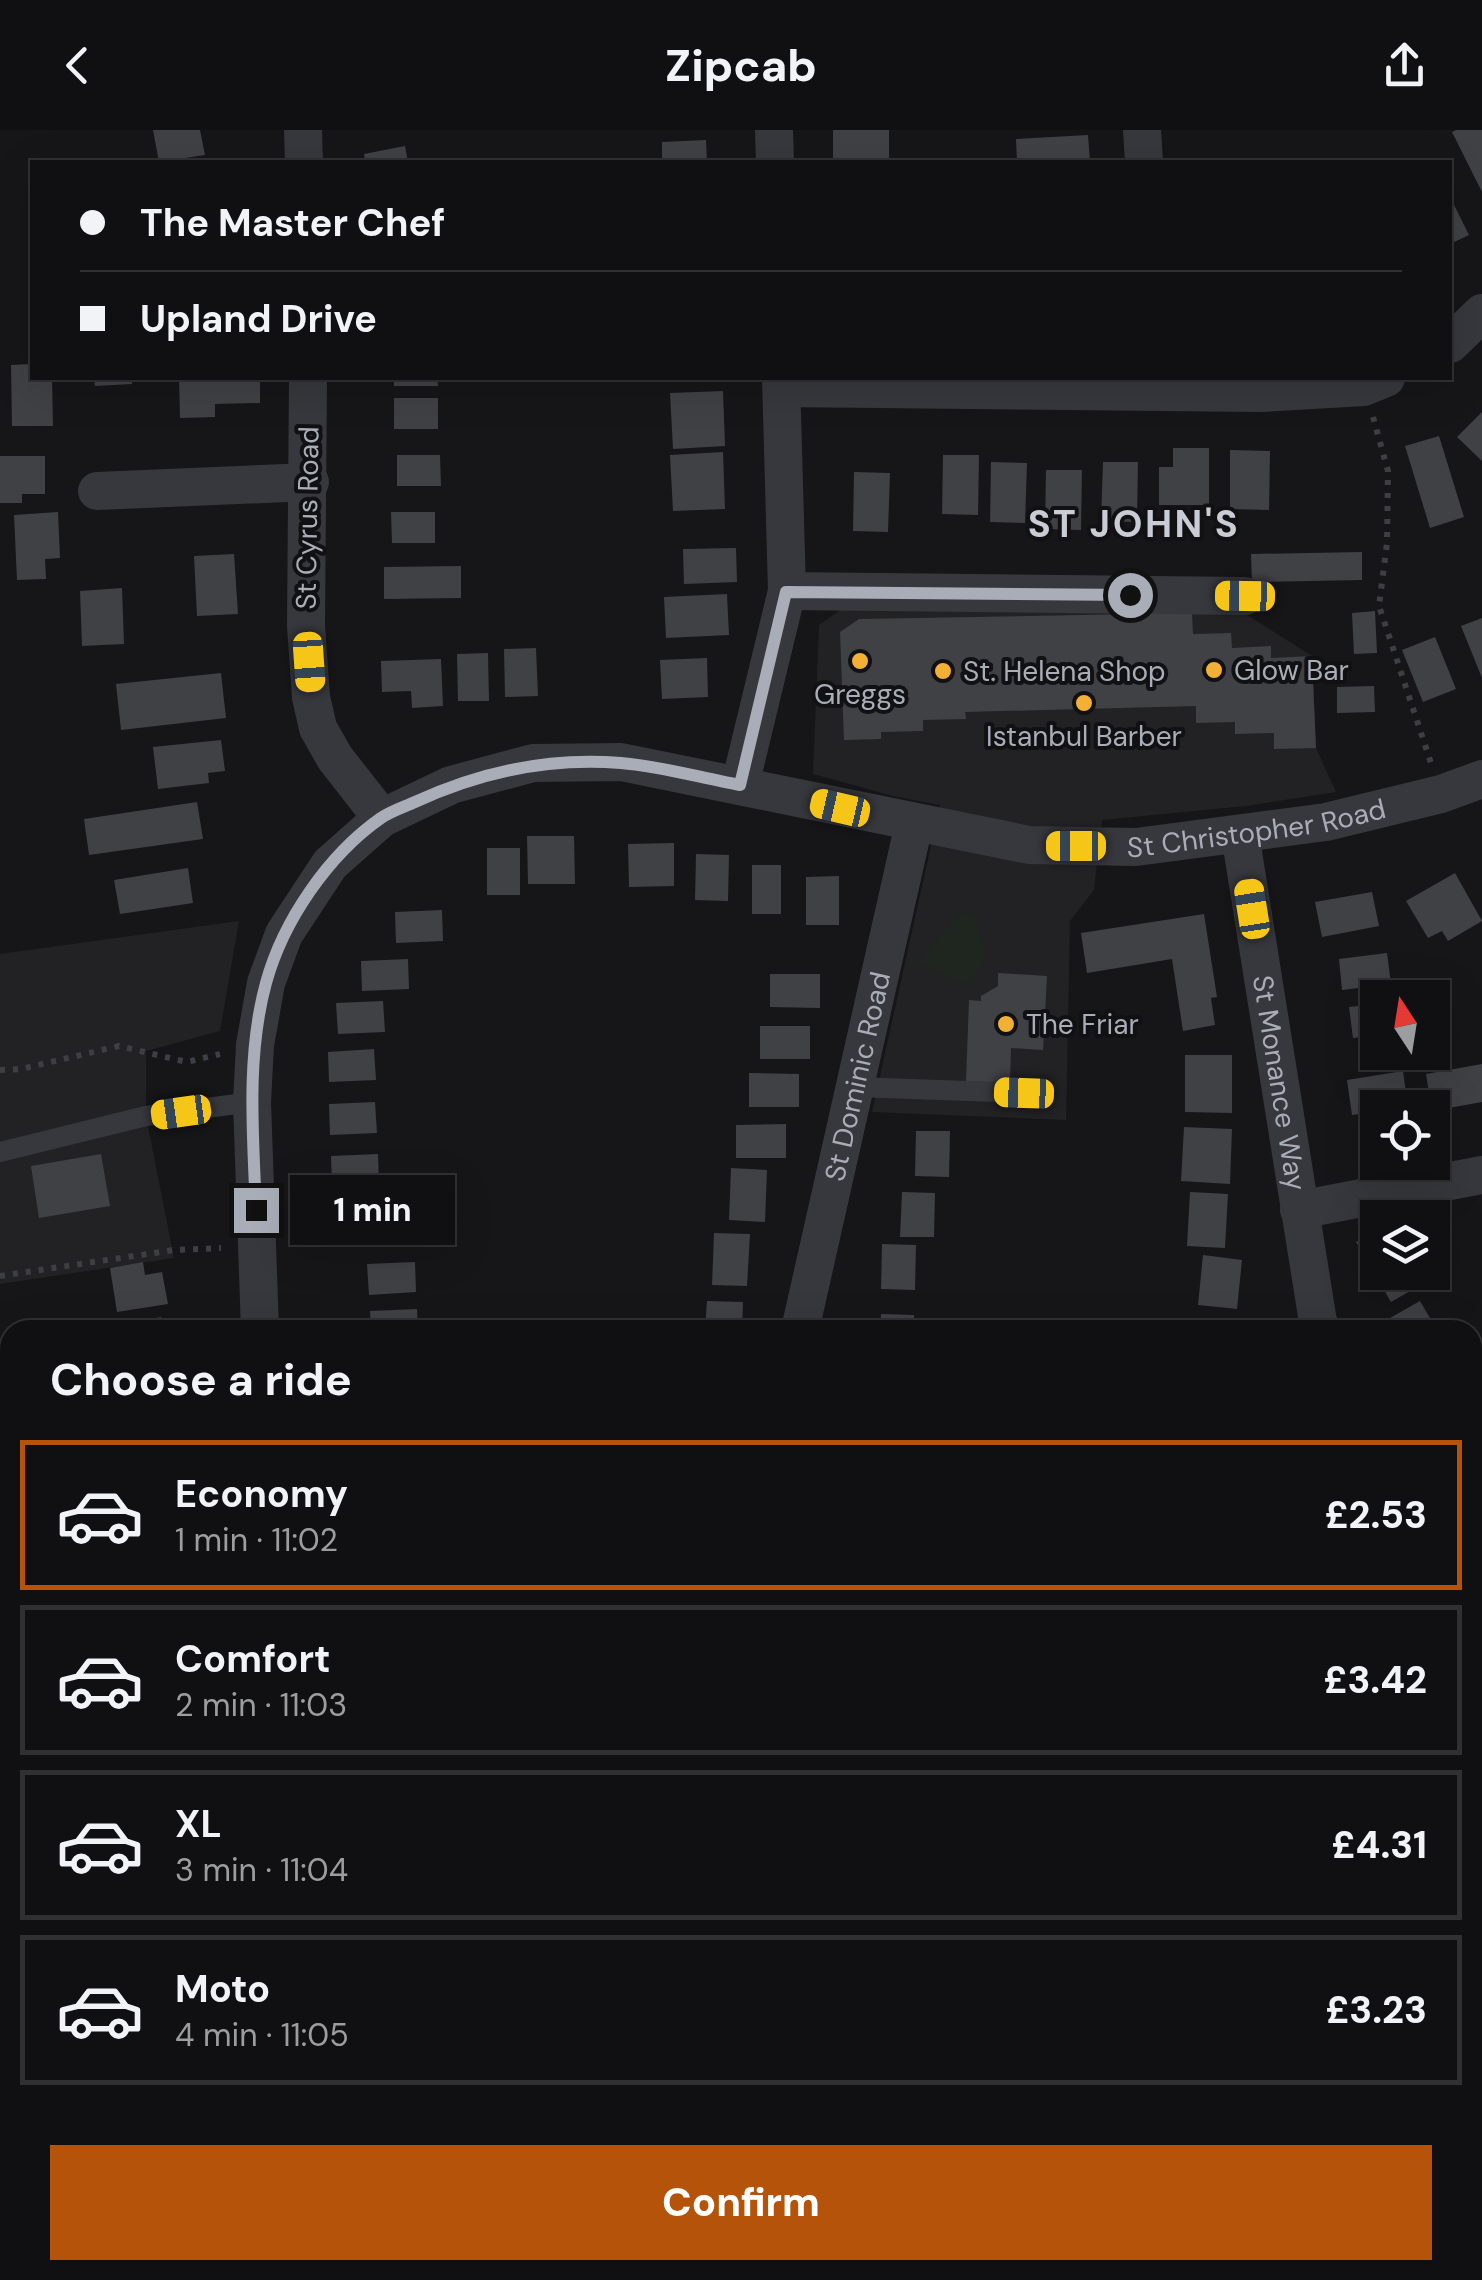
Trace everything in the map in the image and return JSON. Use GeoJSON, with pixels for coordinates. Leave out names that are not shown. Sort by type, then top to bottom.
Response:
{"type":"FeatureCollection","features":[{"type":"Feature","properties":{"kind":"street"},"geometry":{"type":"LineString","coordinates":[[304,130],[304,160]]}},
{"type":"Feature","properties":{"kind":"street"},"geometry":{"type":"LineString","coordinates":[[774,130],[775,160]]}},
{"type":"Feature","properties":{"kind":"street"},"geometry":{"type":"LineString","coordinates":[[1142,130],[1144,160]]}},
{"type":"Feature","properties":{"kind":"street"},"geometry":{"type":"LineString","coordinates":[[1452,342],[1482,313]]}},
{"type":"Feature","properties":{"kind":"street","name":"St Cyrus Road"},"geometry":{"type":"LineString","coordinates":[[308,380],[306,626],[311,698],[318,728],[335,758],[382,818]]}},
{"type":"Feature","properties":{"kind":"street"},"geometry":{"type":"LineString","coordinates":[[740,785],[786,592],[781,383],[1148,385],[1262,393],[1375,382]]}},
{"type":"Feature","properties":{"kind":"street"},"geometry":{"type":"LineString","coordinates":[[97,491],[310,482]]}},
{"type":"Feature","properties":{"kind":"street"},"geometry":{"type":"LineString","coordinates":[[786,592],[1245,596]]}},
{"type":"Feature","properties":{"kind":"street","name":"St Christopher Road"},"geometry":{"type":"LineString","coordinates":[[260,1320],[252,1102],[255,1045],[266,984],[284,934],[330,864],[382,818],[451,785],[533,763],[621,762],[1029,846],[1136,847],[1326,822],[1441,794],[1482,779]]}},
{"type":"Feature","properties":{"kind":"street","name":"St Dominic Road"},"geometry":{"type":"LineString","coordinates":[[802,1320],[914,824]]}},
{"type":"Feature","properties":{"kind":"street","name":"St Monance Way"},"geometry":{"type":"LineString","coordinates":[[1240,834],[1318,1320]]}},
{"type":"Feature","properties":{"kind":"street"},"geometry":{"type":"LineString","coordinates":[[1299,1210],[1482,1175]]}},
{"type":"Feature","properties":{"kind":"lane"},"geometry":{"type":"LineString","coordinates":[[855,1088],[1024,1093]]}},
{"type":"Feature","properties":{"kind":"lane"},"geometry":{"type":"LineString","coordinates":[[0,1152],[146,1116],[252,1102]]}},
{"type":"Feature","properties":{"kind":"path"},"geometry":{"type":"LineString","coordinates":[[1375,382],[1388,471],[1387,543],[1379,606],[1441,794]]}},
{"type":"Feature","properties":{"kind":"path"},"geometry":{"type":"LineString","coordinates":[[0,1070],[21,1070],[119,1046],[187,1062],[255,1045]]}},
{"type":"Feature","properties":{"kind":"path"},"geometry":{"type":"LineString","coordinates":[[0,1276],[174,1250],[257,1246]]}},
{"type":"Feature","properties":{"kind":"shaded area"},"geometry":{"type":"Polygon","coordinates":[[[843,608],[1241,611],[1312,656],[1316,748],[1336,792],[1246,806],[1102,820],[1094,890],[1070,921],[1066,1120],[872,1112],[940,805],[813,774],[819,625],[843,608]]]}},
{"type":"Feature","properties":{"kind":"shaded area"},"geometry":{"type":"Polygon","coordinates":[[[975,913],[986,959],[966,985],[919,963],[959,914],[975,913]]]}},
{"type":"Feature","properties":{"kind":"shaded area"},"geometry":{"type":"Polygon","coordinates":[[[239,921],[220,1031],[146,1051],[146,1116],[174,1258],[0,1284],[0,954],[239,921]]]}},
{"type":"Feature","properties":{"kind":"building"},"geometry":{"type":"Polygon","coordinates":[[[153,130],[200,130],[205,155],[159,160],[153,130]]]}},
{"type":"Feature","properties":{"kind":"building"},"geometry":{"type":"Polygon","coordinates":[[[833,130],[889,130],[889,160],[833,160],[833,130]]]}},
{"type":"Feature","properties":{"kind":"building"},"geometry":{"type":"Polygon","coordinates":[[[1482,130],[1482,192],[1452,132],[1482,130]]]}},
{"type":"Feature","properties":{"kind":"building"},"geometry":{"type":"Polygon","coordinates":[[[1088,135],[1090,160],[1017,160],[1016,139],[1088,135]]]}},
{"type":"Feature","properties":{"kind":"building"},"geometry":{"type":"Polygon","coordinates":[[[706,140],[707,160],[662,160],[662,142],[706,140]]]}},
{"type":"Feature","properties":{"kind":"building"},"geometry":{"type":"Polygon","coordinates":[[[405,146],[408,160],[365,160],[364,154],[405,146]]]}},
{"type":"Feature","properties":{"kind":"building"},"geometry":{"type":"Polygon","coordinates":[[[1452,201],[1469,235],[1452,243],[1452,201]]]}},
{"type":"Feature","properties":{"kind":"building"},"geometry":{"type":"Polygon","coordinates":[[[30,364],[30,380],[52,380],[53,426],[12,426],[11,365],[30,364]]]}},
{"type":"Feature","properties":{"kind":"building"},"geometry":{"type":"Polygon","coordinates":[[[94,380],[132,380],[132,384],[95,386],[94,380]]]}},
{"type":"Feature","properties":{"kind":"building"},"geometry":{"type":"Polygon","coordinates":[[[179,380],[260,380],[260,403],[215,404],[215,417],[180,418],[179,380]]]}},
{"type":"Feature","properties":{"kind":"building"},"geometry":{"type":"Polygon","coordinates":[[[394,380],[437,380],[438,386],[394,386],[394,380]]]}},
{"type":"Feature","properties":{"kind":"building"},"geometry":{"type":"Polygon","coordinates":[[[723,391],[725,446],[673,449],[670,393],[723,391]]]}},
{"type":"Feature","properties":{"kind":"building"},"geometry":{"type":"Polygon","coordinates":[[[394,398],[438,398],[438,429],[394,429],[394,398]]]}},
{"type":"Feature","properties":{"kind":"building"},"geometry":{"type":"Polygon","coordinates":[[[1482,412],[1482,461],[1457,437],[1482,412]]]}},
{"type":"Feature","properties":{"kind":"building"},"geometry":{"type":"Polygon","coordinates":[[[1439,436],[1464,517],[1430,528],[1405,446],[1439,436]]]}},
{"type":"Feature","properties":{"kind":"building"},"geometry":{"type":"Polygon","coordinates":[[[1173,448],[1209,448],[1209,505],[1159,505],[1159,467],[1173,467],[1173,448]]]}},
{"type":"Feature","properties":{"kind":"building"},"geometry":{"type":"Polygon","coordinates":[[[1230,450],[1270,451],[1269,510],[1230,509],[1230,450]]]}},
{"type":"Feature","properties":{"kind":"building"},"geometry":{"type":"Polygon","coordinates":[[[723,452],[725,509],[673,511],[670,455],[723,452]]]}},
{"type":"Feature","properties":{"kind":"building"},"geometry":{"type":"Polygon","coordinates":[[[397,455],[440,455],[441,486],[397,486],[397,455]]]}},
{"type":"Feature","properties":{"kind":"building"},"geometry":{"type":"Polygon","coordinates":[[[943,455],[979,455],[978,515],[942,514],[943,455]]]}},
{"type":"Feature","properties":{"kind":"building"},"geometry":{"type":"Polygon","coordinates":[[[0,456],[45,456],[45,494],[22,494],[22,503],[0,503],[0,456]]]}},
{"type":"Feature","properties":{"kind":"building"},"geometry":{"type":"Polygon","coordinates":[[[991,462],[1027,463],[1025,523],[990,522],[991,462]]]}},
{"type":"Feature","properties":{"kind":"building"},"geometry":{"type":"Polygon","coordinates":[[[1103,462],[1138,462],[1137,522],[1101,521],[1103,462]]]}},
{"type":"Feature","properties":{"kind":"building"},"geometry":{"type":"Polygon","coordinates":[[[1046,470],[1082,470],[1081,530],[1045,529],[1046,470]]]}},
{"type":"Feature","properties":{"kind":"building"},"geometry":{"type":"Polygon","coordinates":[[[854,472],[890,473],[888,532],[853,531],[854,472]]]}},
{"type":"Feature","properties":{"kind":"building"},"geometry":{"type":"Polygon","coordinates":[[[58,512],[60,558],[45,559],[46,579],[17,580],[14,515],[58,512]]]}},
{"type":"Feature","properties":{"kind":"building"},"geometry":{"type":"Polygon","coordinates":[[[391,512],[435,512],[435,543],[392,543],[391,512]]]}},
{"type":"Feature","properties":{"kind":"building"},"geometry":{"type":"Polygon","coordinates":[[[736,548],[737,582],[684,584],[683,549],[736,548]]]}},
{"type":"Feature","properties":{"kind":"building"},"geometry":{"type":"Polygon","coordinates":[[[1362,552],[1362,580],[1252,582],[1251,554],[1362,552]]]}},
{"type":"Feature","properties":{"kind":"building"},"geometry":{"type":"Polygon","coordinates":[[[234,554],[238,614],[197,616],[194,556],[234,554]]]}},
{"type":"Feature","properties":{"kind":"building"},"geometry":{"type":"Polygon","coordinates":[[[461,566],[461,598],[384,599],[384,567],[461,566]]]}},
{"type":"Feature","properties":{"kind":"building"},"geometry":{"type":"Polygon","coordinates":[[[122,588],[124,644],[82,646],[80,591],[122,588]]]}},
{"type":"Feature","properties":{"kind":"building"},"geometry":{"type":"Polygon","coordinates":[[[727,594],[729,635],[666,638],[664,597],[727,594]]]}},
{"type":"Feature","properties":{"kind":"building"},"geometry":{"type":"Polygon","coordinates":[[[1375,611],[1377,653],[1354,654],[1352,613],[1375,611]]]}},
{"type":"Feature","properties":{"kind":"building"},"geometry":{"type":"Polygon","coordinates":[[[1192,613],[1193,634],[1231,633],[1232,648],[1271,646],[1271,658],[1312,656],[1316,748],[1274,749],[1274,733],[1235,734],[1235,722],[1196,723],[1196,706],[965,712],[966,719],[923,720],[923,731],[881,732],[881,739],[844,740],[840,632],[859,619],[1192,613]]]}},
{"type":"Feature","properties":{"kind":"building"},"geometry":{"type":"Polygon","coordinates":[[[1482,618],[1482,678],[1461,626],[1482,618]]]}},
{"type":"Feature","properties":{"kind":"building"},"geometry":{"type":"Polygon","coordinates":[[[1435,637],[1456,689],[1423,702],[1402,650],[1435,637]]]}},
{"type":"Feature","properties":{"kind":"building"},"geometry":{"type":"Polygon","coordinates":[[[536,648],[538,696],[505,697],[504,649],[536,648]]]}},
{"type":"Feature","properties":{"kind":"building"},"geometry":{"type":"Polygon","coordinates":[[[488,653],[489,701],[458,701],[457,654],[488,653]]]}},
{"type":"Feature","properties":{"kind":"building"},"geometry":{"type":"Polygon","coordinates":[[[707,658],[708,697],[662,699],[660,660],[707,658]]]}},
{"type":"Feature","properties":{"kind":"building"},"geometry":{"type":"Polygon","coordinates":[[[441,659],[443,706],[412,708],[411,691],[382,692],[381,661],[441,659]]]}},
{"type":"Feature","properties":{"kind":"building"},"geometry":{"type":"Polygon","coordinates":[[[221,673],[226,718],[121,730],[116,684],[221,673]]]}},
{"type":"Feature","properties":{"kind":"building"},"geometry":{"type":"Polygon","coordinates":[[[1374,686],[1375,712],[1337,713],[1337,687],[1374,686]]]}},
{"type":"Feature","properties":{"kind":"building"},"geometry":{"type":"Polygon","coordinates":[[[221,740],[225,771],[208,773],[209,783],[158,789],[153,747],[221,740]]]}},
{"type":"Feature","properties":{"kind":"building"},"geometry":{"type":"Polygon","coordinates":[[[197,802],[203,839],[89,855],[84,819],[197,802]]]}},
{"type":"Feature","properties":{"kind":"building"},"geometry":{"type":"Polygon","coordinates":[[[527,836],[574,836],[575,884],[528,884],[527,836]]]}},
{"type":"Feature","properties":{"kind":"building"},"geometry":{"type":"Polygon","coordinates":[[[674,843],[674,886],[629,887],[628,844],[674,843]]]}},
{"type":"Feature","properties":{"kind":"building"},"geometry":{"type":"Polygon","coordinates":[[[487,848],[520,848],[520,895],[487,895],[487,848]]]}},
{"type":"Feature","properties":{"kind":"building"},"geometry":{"type":"Polygon","coordinates":[[[696,854],[729,855],[728,901],[695,900],[696,854]]]}},
{"type":"Feature","properties":{"kind":"building"},"geometry":{"type":"Polygon","coordinates":[[[752,865],[781,865],[781,914],[752,914],[752,865]]]}},
{"type":"Feature","properties":{"kind":"building"},"geometry":{"type":"Polygon","coordinates":[[[188,868],[193,903],[120,914],[114,880],[188,868]]]}},
{"type":"Feature","properties":{"kind":"building"},"geometry":{"type":"Polygon","coordinates":[[[1455,873],[1482,921],[1448,941],[1442,931],[1428,938],[1406,901],[1455,873]]]}},
{"type":"Feature","properties":{"kind":"building"},"geometry":{"type":"Polygon","coordinates":[[[839,876],[839,925],[806,925],[806,877],[839,876]]]}},
{"type":"Feature","properties":{"kind":"building"},"geometry":{"type":"Polygon","coordinates":[[[1372,892],[1379,926],[1322,937],[1315,902],[1372,892]]]}},
{"type":"Feature","properties":{"kind":"building"},"geometry":{"type":"Polygon","coordinates":[[[442,910],[443,941],[396,943],[395,912],[442,910]]]}},
{"type":"Feature","properties":{"kind":"building"},"geometry":{"type":"Polygon","coordinates":[[[1204,914],[1217,997],[1211,998],[1215,1025],[1183,1031],[1172,959],[1087,973],[1081,933],[1204,914]]]}},
{"type":"Feature","properties":{"kind":"building"},"geometry":{"type":"Polygon","coordinates":[[[1387,953],[1390,980],[1360,980],[1360,988],[1342,990],[1339,959],[1387,953]]]}},
{"type":"Feature","properties":{"kind":"building"},"geometry":{"type":"Polygon","coordinates":[[[408,959],[409,989],[362,991],[361,961],[408,959]]]}},
{"type":"Feature","properties":{"kind":"building","name":"The Friar"},"geometry":{"type":"Polygon","coordinates":[[[998,973],[1047,976],[1043,1050],[1011,1048],[1010,1083],[966,1081],[969,1000],[981,1001],[981,996],[998,986],[998,973]]]}},
{"type":"Feature","properties":{"kind":"building"},"geometry":{"type":"Polygon","coordinates":[[[770,974],[820,974],[820,1008],[770,1007],[770,974]]]}},
{"type":"Feature","properties":{"kind":"building"},"geometry":{"type":"Polygon","coordinates":[[[383,1001],[385,1032],[338,1034],[336,1003],[383,1001]]]}},
{"type":"Feature","properties":{"kind":"building"},"geometry":{"type":"Polygon","coordinates":[[[1360,1006],[1360,1037],[1353,1038],[1349,1007],[1360,1006]]]}},
{"type":"Feature","properties":{"kind":"building"},"geometry":{"type":"Polygon","coordinates":[[[760,1026],[810,1026],[810,1059],[760,1059],[760,1026]]]}},
{"type":"Feature","properties":{"kind":"building"},"geometry":{"type":"Polygon","coordinates":[[[374,1049],[376,1080],[329,1082],[328,1052],[374,1049]]]}},
{"type":"Feature","properties":{"kind":"building"},"geometry":{"type":"Polygon","coordinates":[[[1185,1055],[1232,1055],[1232,1113],[1185,1112],[1185,1055]]]}},
{"type":"Feature","properties":{"kind":"building"},"geometry":{"type":"Polygon","coordinates":[[[1482,1064],[1482,1102],[1450,1108],[1450,1090],[1429,1090],[1426,1074],[1482,1064]]]}},
{"type":"Feature","properties":{"kind":"building"},"geometry":{"type":"Polygon","coordinates":[[[1403,1071],[1406,1090],[1360,1090],[1360,1114],[1352,1115],[1347,1080],[1403,1071]]]}},
{"type":"Feature","properties":{"kind":"building"},"geometry":{"type":"Polygon","coordinates":[[[749,1073],[799,1074],[799,1107],[749,1107],[749,1073]]]}},
{"type":"Feature","properties":{"kind":"building"},"geometry":{"type":"Polygon","coordinates":[[[375,1102],[377,1133],[330,1135],[329,1104],[375,1102]]]}},
{"type":"Feature","properties":{"kind":"building"},"geometry":{"type":"Polygon","coordinates":[[[786,1124],[786,1158],[736,1158],[736,1125],[786,1124]]]}},
{"type":"Feature","properties":{"kind":"building"},"geometry":{"type":"Polygon","coordinates":[[[1184,1127],[1232,1129],[1230,1184],[1181,1181],[1184,1127]]]}},
{"type":"Feature","properties":{"kind":"building"},"geometry":{"type":"Polygon","coordinates":[[[916,1131],[950,1131],[949,1177],[915,1176],[916,1131]]]}},
{"type":"Feature","properties":{"kind":"building"},"geometry":{"type":"Polygon","coordinates":[[[101,1154],[110,1206],[39,1218],[31,1166],[101,1154]]]}},
{"type":"Feature","properties":{"kind":"building"},"geometry":{"type":"Polygon","coordinates":[[[378,1154],[379,1185],[332,1187],[331,1156],[378,1154]]]}},
{"type":"Feature","properties":{"kind":"building"},"geometry":{"type":"Polygon","coordinates":[[[731,1168],[767,1170],[765,1222],[729,1220],[731,1168]]]}},
{"type":"Feature","properties":{"kind":"building"},"geometry":{"type":"Polygon","coordinates":[[[902,1192],[935,1193],[934,1237],[900,1237],[902,1192]]]}},
{"type":"Feature","properties":{"kind":"building"},"geometry":{"type":"Polygon","coordinates":[[[1190,1192],[1228,1194],[1225,1248],[1187,1246],[1190,1192]]]}},
{"type":"Feature","properties":{"kind":"building"},"geometry":{"type":"Polygon","coordinates":[[[407,1211],[408,1242],[361,1244],[360,1213],[407,1211]]]}},
{"type":"Feature","properties":{"kind":"building"},"geometry":{"type":"Polygon","coordinates":[[[714,1233],[750,1234],[747,1286],[712,1285],[714,1233]]]}},
{"type":"Feature","properties":{"kind":"building"},"geometry":{"type":"Polygon","coordinates":[[[882,1244],[916,1245],[915,1290],[881,1289],[882,1244]]]}},
{"type":"Feature","properties":{"kind":"building"},"geometry":{"type":"Polygon","coordinates":[[[1203,1255],[1242,1260],[1237,1309],[1198,1305],[1203,1255]]]}},
{"type":"Feature","properties":{"kind":"building"},"geometry":{"type":"Polygon","coordinates":[[[143,1262],[145,1275],[162,1272],[168,1304],[117,1312],[110,1268],[143,1262]]]}},
{"type":"Feature","properties":{"kind":"building"},"geometry":{"type":"Polygon","coordinates":[[[415,1262],[416,1292],[369,1295],[367,1264],[415,1262]]]}},
{"type":"Feature","properties":{"kind":"building"},"geometry":{"type":"Polygon","coordinates":[[[1384,1290],[1412,1290],[1391,1302],[1384,1290]]]}},
{"type":"Feature","properties":{"kind":"building"},"geometry":{"type":"Polygon","coordinates":[[[707,1301],[743,1302],[742,1320],[706,1320],[707,1301]]]}},
{"type":"Feature","properties":{"kind":"building"},"geometry":{"type":"Polygon","coordinates":[[[1420,1301],[1431,1320],[1387,1320],[1420,1301]]]}},
{"type":"Feature","properties":{"kind":"building"},"geometry":{"type":"Polygon","coordinates":[[[417,1309],[418,1320],[370,1320],[370,1311],[417,1309]]]}},
{"type":"Feature","properties":{"kind":"building"},"geometry":{"type":"Polygon","coordinates":[[[881,1314],[914,1315],[914,1320],[881,1320],[881,1314]]]}},
{"type":"Feature","properties":{"kind":"place","name":"Greggs"},"geometry":{"type":"Point","coordinates":[860,661]}},
{"type":"Feature","properties":{"kind":"place","name":"Glow Bar"},"geometry":{"type":"Point","coordinates":[1214,670]}},
{"type":"Feature","properties":{"kind":"place","name":"St. Helena Shop"},"geometry":{"type":"Point","coordinates":[943,671]}},
{"type":"Feature","properties":{"kind":"place","name":"Istanbul Barber"},"geometry":{"type":"Point","coordinates":[1084,703]}},
{"type":"Feature","properties":{"kind":"place","name":"The Friar"},"geometry":{"type":"Point","coordinates":[1006,1024]}},
{"type":"Feature","properties":{"kind":"district","name":"ST JOHN'S"},"geometry":{"type":"Point","coordinates":[1134,524]}},
{"type":"Feature","properties":{"kind":"route"},"geometry":{"type":"LineString","coordinates":[[256,1210],[252,1102],[255,1045],[266,984],[284,934],[330,864],[382,818],[451,785],[533,763],[621,762],[740,785],[786,592],[1130,595]]}}]}
